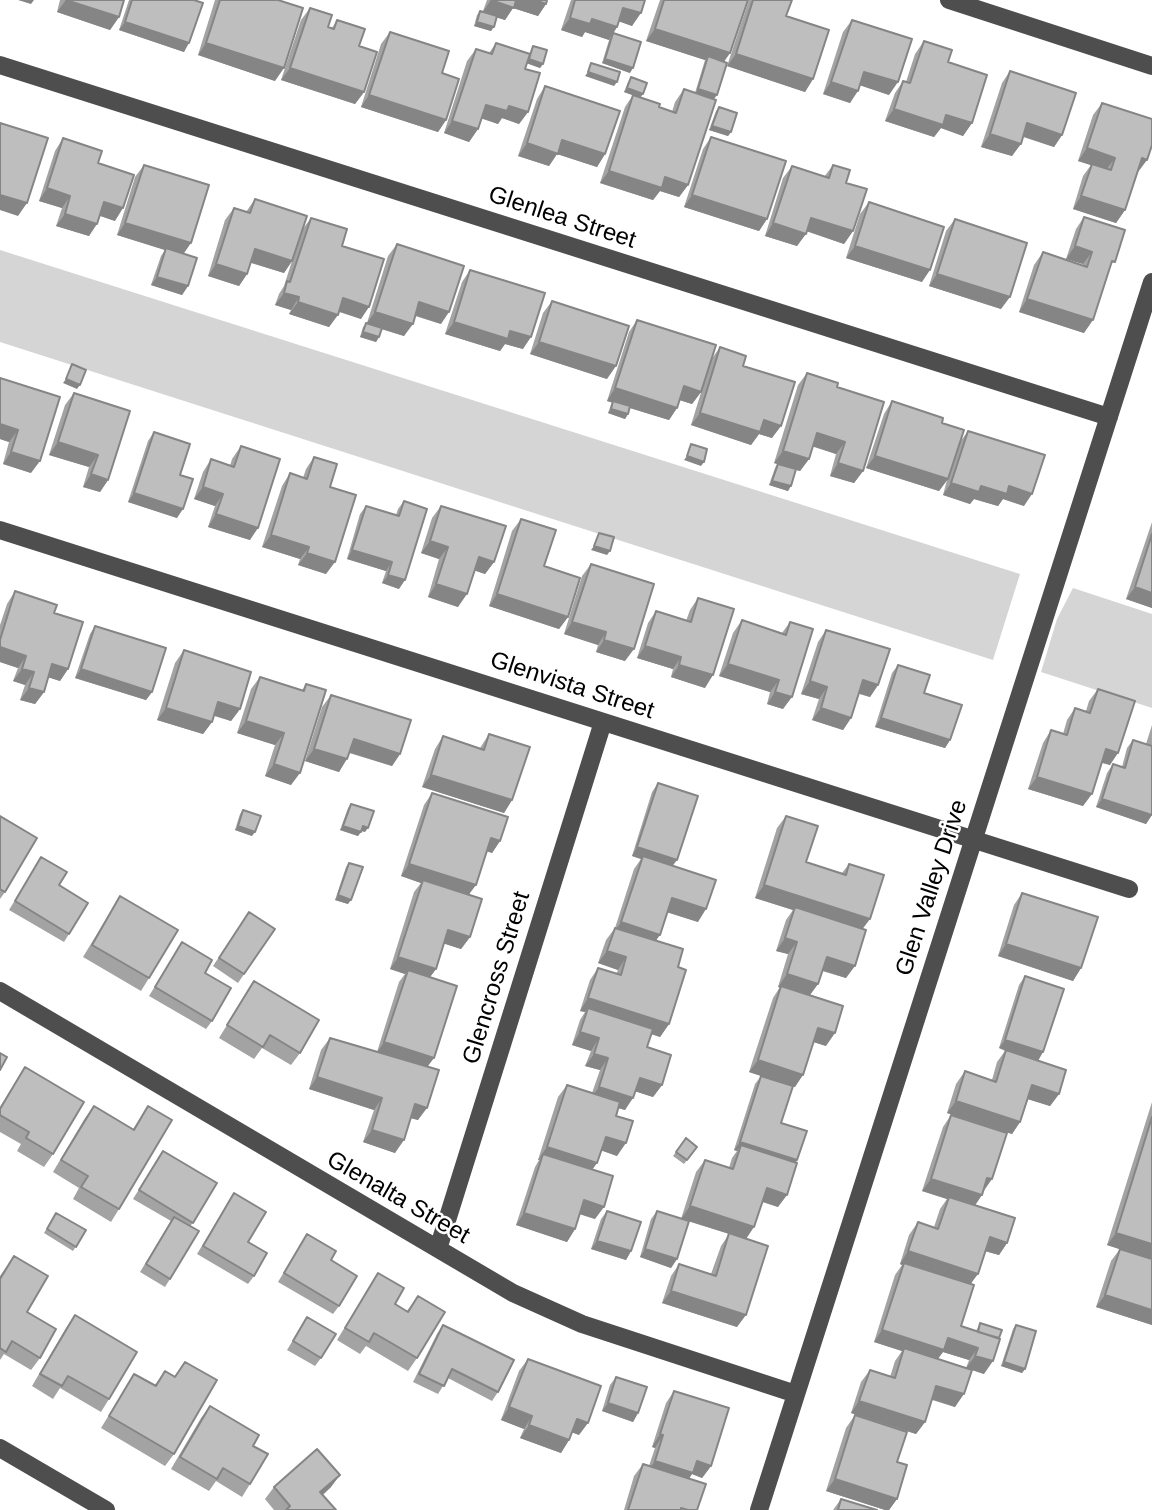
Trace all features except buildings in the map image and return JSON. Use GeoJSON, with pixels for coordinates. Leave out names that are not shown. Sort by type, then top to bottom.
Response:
{"type":"FeatureCollection","features":[{"type":"Feature","properties":{"kind":"street"},"geometry":{"type":"LineString","coordinates":[[949,0],[1152,66]]}},
{"type":"Feature","properties":{"kind":"street","name":"Glenlea Street"},"geometry":{"type":"LineString","coordinates":[[0,65],[1109,417]]}},
{"type":"Feature","properties":{"kind":"street","name":"Glen Valley Drive"},"geometry":{"type":"LineString","coordinates":[[759,1510],[1152,282]]}},
{"type":"Feature","properties":{"kind":"street","name":"Glenvista Street"},"geometry":{"type":"LineString","coordinates":[[0,530],[1129,889]]}},
{"type":"Feature","properties":{"kind":"street","name":"Glencross Street"},"geometry":{"type":"LineString","coordinates":[[438,1250],[603,722]]}},
{"type":"Feature","properties":{"kind":"street","name":"Glenalta Street"},"geometry":{"type":"LineString","coordinates":[[0,991],[513,1293],[582,1324],[796,1394]]}},
{"type":"Feature","properties":{"kind":"street"},"geometry":{"type":"LineString","coordinates":[[0,1448],[106,1510]]}},
{"type":"Feature","properties":{"kind":"shaded area"},"geometry":{"type":"Polygon","coordinates":[[[0,250],[1020,574],[993,660],[0,342],[0,250]]]}},
{"type":"Feature","properties":{"kind":"shaded area"},"geometry":{"type":"Polygon","coordinates":[[[1073,588],[1152,614],[1152,708],[1041,672],[1057,619],[1073,588]]]}}]}
